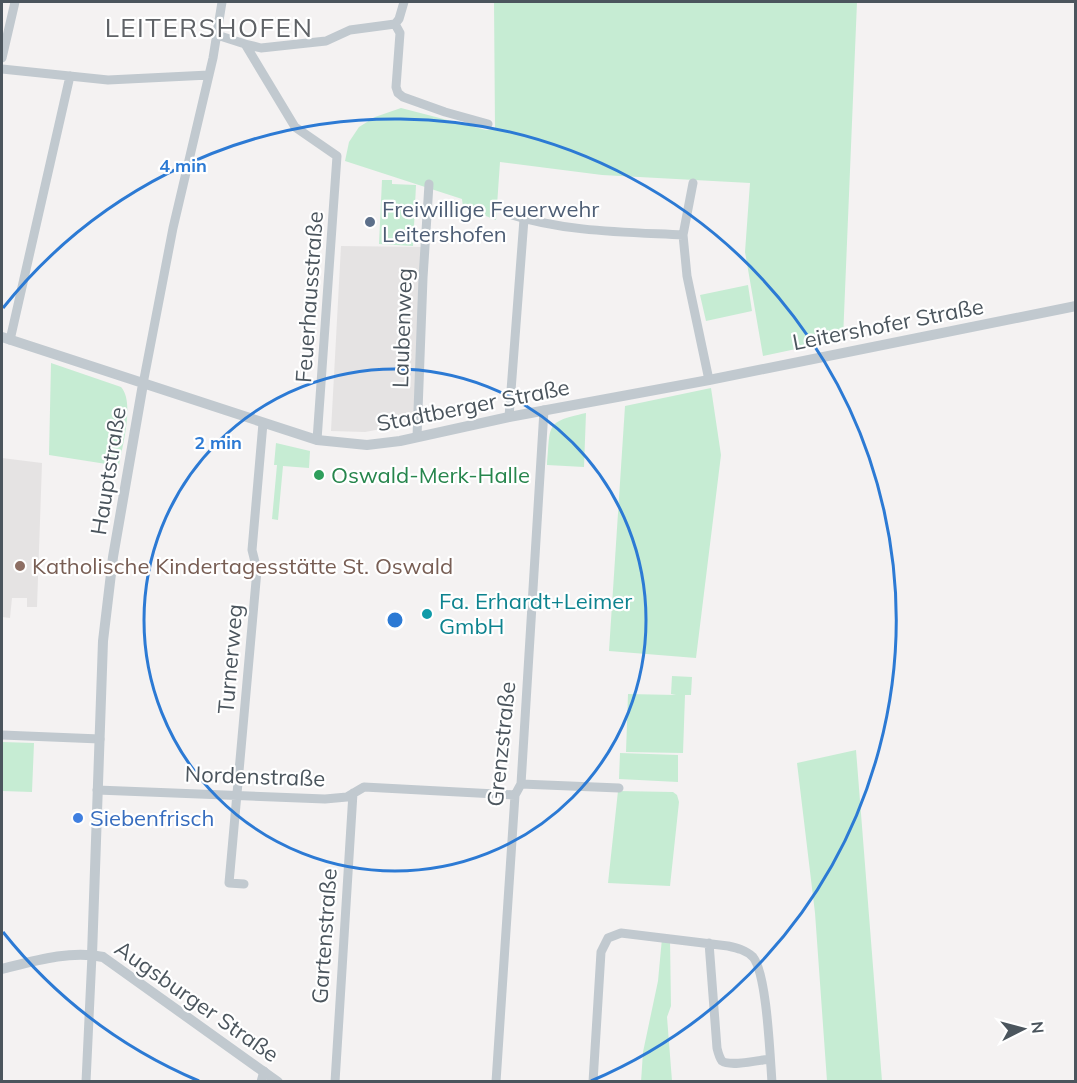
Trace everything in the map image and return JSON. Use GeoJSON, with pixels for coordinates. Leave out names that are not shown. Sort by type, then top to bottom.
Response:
{"type":"FeatureCollection","features":[{"type":"Feature","properties":{"kind":"street"},"geometry":{"type":"LineString","coordinates":[[2,58],[15,2]]}},
{"type":"Feature","properties":{"kind":"street","name":"Hauptstraße"},"geometry":{"type":"LineString","coordinates":[[92,955],[105,615],[142,384],[172,228],[209,75],[222,2]]}},
{"type":"Feature","properties":{"kind":"street"},"geometry":{"type":"LineString","coordinates":[[217,34],[261,48],[326,41],[351,30],[394,24],[399,19],[404,2]]}},
{"type":"Feature","properties":{"kind":"street"},"geometry":{"type":"LineString","coordinates":[[394,24],[400,33],[396,87],[398,93],[403,97],[445,112],[488,124]]}},
{"type":"Feature","properties":{"kind":"street","name":"Feuerhausstraße"},"geometry":{"type":"LineString","coordinates":[[245,44],[295,127],[337,156],[317,440]]}},
{"type":"Feature","properties":{"kind":"street"},"geometry":{"type":"LineString","coordinates":[[2,69],[108,80],[209,75]]}},
{"type":"Feature","properties":{"kind":"street"},"geometry":{"type":"LineString","coordinates":[[6,339],[70,75]]}},
{"type":"Feature","properties":{"kind":"street"},"geometry":{"type":"LineString","coordinates":[[693,183],[683,235],[687,276],[709,380]]}},
{"type":"Feature","properties":{"kind":"street","name":"Laubenweg"},"geometry":{"type":"LineString","coordinates":[[417,437],[429,184]]}},
{"type":"Feature","properties":{"kind":"street"},"geometry":{"type":"LineString","coordinates":[[509,214],[524,219],[592,230],[683,235]]}},
{"type":"Feature","properties":{"kind":"street"},"geometry":{"type":"LineString","coordinates":[[509,417],[524,219]]}},
{"type":"Feature","properties":{"kind":"street","name":"Leitershofer Straße"},"geometry":{"type":"LineString","coordinates":[[709,380],[1076,306]]}},
{"type":"Feature","properties":{"kind":"street","name":"Stadtberger Straße"},"geometry":{"type":"LineString","coordinates":[[6,339],[317,440],[367,445],[709,380]]}},
{"type":"Feature","properties":{"kind":"street","name":"Grenzstraße"},"geometry":{"type":"LineString","coordinates":[[496,1082],[515,795],[521,784],[544,410]]}},
{"type":"Feature","properties":{"kind":"street","name":"Turnerweg"},"geometry":{"type":"LineString","coordinates":[[244,884],[229,883],[257,570],[252,550],[263,423]]}},
{"type":"Feature","properties":{"kind":"street"},"geometry":{"type":"LineString","coordinates":[[2,735],[100,739]]}},
{"type":"Feature","properties":{"kind":"street"},"geometry":{"type":"LineString","coordinates":[[521,784],[619,788]]}},
{"type":"Feature","properties":{"kind":"street","name":"Nordenstraße"},"geometry":{"type":"LineString","coordinates":[[98,790],[340,799],[347,798],[364,787],[515,795]]}},
{"type":"Feature","properties":{"kind":"street","name":"Gartenstraße"},"geometry":{"type":"LineString","coordinates":[[335,1082],[353,793]]}},
{"type":"Feature","properties":{"kind":"street"},"geometry":{"type":"LineString","coordinates":[[593,1082],[601,952],[608,938],[621,933],[709,943],[742,949],[752,956],[761,973],[772,1082]]}},
{"type":"Feature","properties":{"kind":"street"},"geometry":{"type":"LineString","coordinates":[[709,943],[717,1048],[720,1059],[733,1063],[770,1059]]}},
{"type":"Feature","properties":{"kind":"street"},"geometry":{"type":"LineString","coordinates":[[2,969],[36,960],[92,955],[86,1082]]}},
{"type":"Feature","properties":{"kind":"street","name":"Augsburger Straße"},"geometry":{"type":"LineString","coordinates":[[92,955],[103,957],[121,969],[263,1076],[278,1082]]}},
{"type":"Feature","properties":{"kind":"shaded area"},"geometry":{"type":"Polygon","coordinates":[[[341,246],[423,247],[414,423],[365,432],[331,431],[341,246]]]}},
{"type":"Feature","properties":{"kind":"shaded area","name":"Katholische Kindertagesstätte St. Oswald"},"geometry":{"type":"Polygon","coordinates":[[[2,458],[42,463],[37,607],[27,607],[27,598],[12,598],[10,618],[2,617],[2,458]]]}},
{"type":"Feature","properties":{"kind":"green space"},"geometry":{"type":"Polygon","coordinates":[[[494,2],[857,2],[843,339],[763,356],[745,252],[750,183],[602,175],[500,162],[496,220],[463,207],[462,199],[345,161],[349,142],[359,127],[375,117],[401,108],[486,130],[495,129],[494,2]]]}},
{"type":"Feature","properties":{"kind":"green space"},"geometry":{"type":"Polygon","coordinates":[[[382,180],[392,180],[392,184],[416,185],[413,246],[379,244],[382,180]]]}},
{"type":"Feature","properties":{"kind":"green space"},"geometry":{"type":"Polygon","coordinates":[[[748,285],[752,311],[706,321],[700,295],[748,285]]]}},
{"type":"Feature","properties":{"kind":"green space"},"geometry":{"type":"Polygon","coordinates":[[[51,363],[121,387],[127,403],[127,414],[119,466],[49,455],[51,363]]]}},
{"type":"Feature","properties":{"kind":"green space"},"geometry":{"type":"Polygon","coordinates":[[[711,388],[721,455],[696,658],[609,651],[625,406],[711,388]]]}},
{"type":"Feature","properties":{"kind":"green space"},"geometry":{"type":"Polygon","coordinates":[[[586,413],[584,467],[547,465],[552,427],[563,419],[586,413]]]}},
{"type":"Feature","properties":{"kind":"green space"},"geometry":{"type":"Polygon","coordinates":[[[276,443],[310,451],[309,468],[283,466],[278,520],[272,519],[277,465],[274,465],[276,443]]]}},
{"type":"Feature","properties":{"kind":"green space"},"geometry":{"type":"Polygon","coordinates":[[[672,676],[692,677],[691,695],[685,695],[683,753],[626,752],[628,694],[676,695],[671,694],[672,676]]]}},
{"type":"Feature","properties":{"kind":"green space"},"geometry":{"type":"Polygon","coordinates":[[[2,742],[34,743],[32,792],[2,791],[2,742]]]}},
{"type":"Feature","properties":{"kind":"green space"},"geometry":{"type":"Polygon","coordinates":[[[856,750],[882,1081],[827,1081],[815,913],[797,763],[856,750]]]}},
{"type":"Feature","properties":{"kind":"green space"},"geometry":{"type":"Polygon","coordinates":[[[620,753],[678,755],[678,782],[619,779],[620,753]]]}},
{"type":"Feature","properties":{"kind":"green space"},"geometry":{"type":"Polygon","coordinates":[[[618,791],[673,792],[677,795],[679,802],[670,886],[608,883],[618,791]]]}},
{"type":"Feature","properties":{"kind":"green space"},"geometry":{"type":"Polygon","coordinates":[[[662,938],[670,939],[671,1006],[667,1017],[672,1081],[641,1082],[643,1052],[658,981],[662,938]]]}},
{"type":"Feature","properties":{"kind":"place","name":"Freiwillige Feuerwehr Leitershofen"},"geometry":{"type":"Point","coordinates":[370,222]}},
{"type":"Feature","properties":{"kind":"place","name":"Oswald-Merk-Halle"},"geometry":{"type":"Point","coordinates":[319,475]}},
{"type":"Feature","properties":{"kind":"place","name":"Katholische Kindertagesstätte St. Oswald"},"geometry":{"type":"Point","coordinates":[20,566]}},
{"type":"Feature","properties":{"kind":"place","name":"Fa. Erhardt+Leimer GmbH"},"geometry":{"type":"Point","coordinates":[427,614]}},
{"type":"Feature","properties":{"kind":"place","name":"Siebenfrisch"},"geometry":{"type":"Point","coordinates":[78,818]}},
{"type":"Feature","properties":{"kind":"district","name":"LEITERSHOFEN"},"geometry":{"type":"Point","coordinates":[209,28]}}]}
